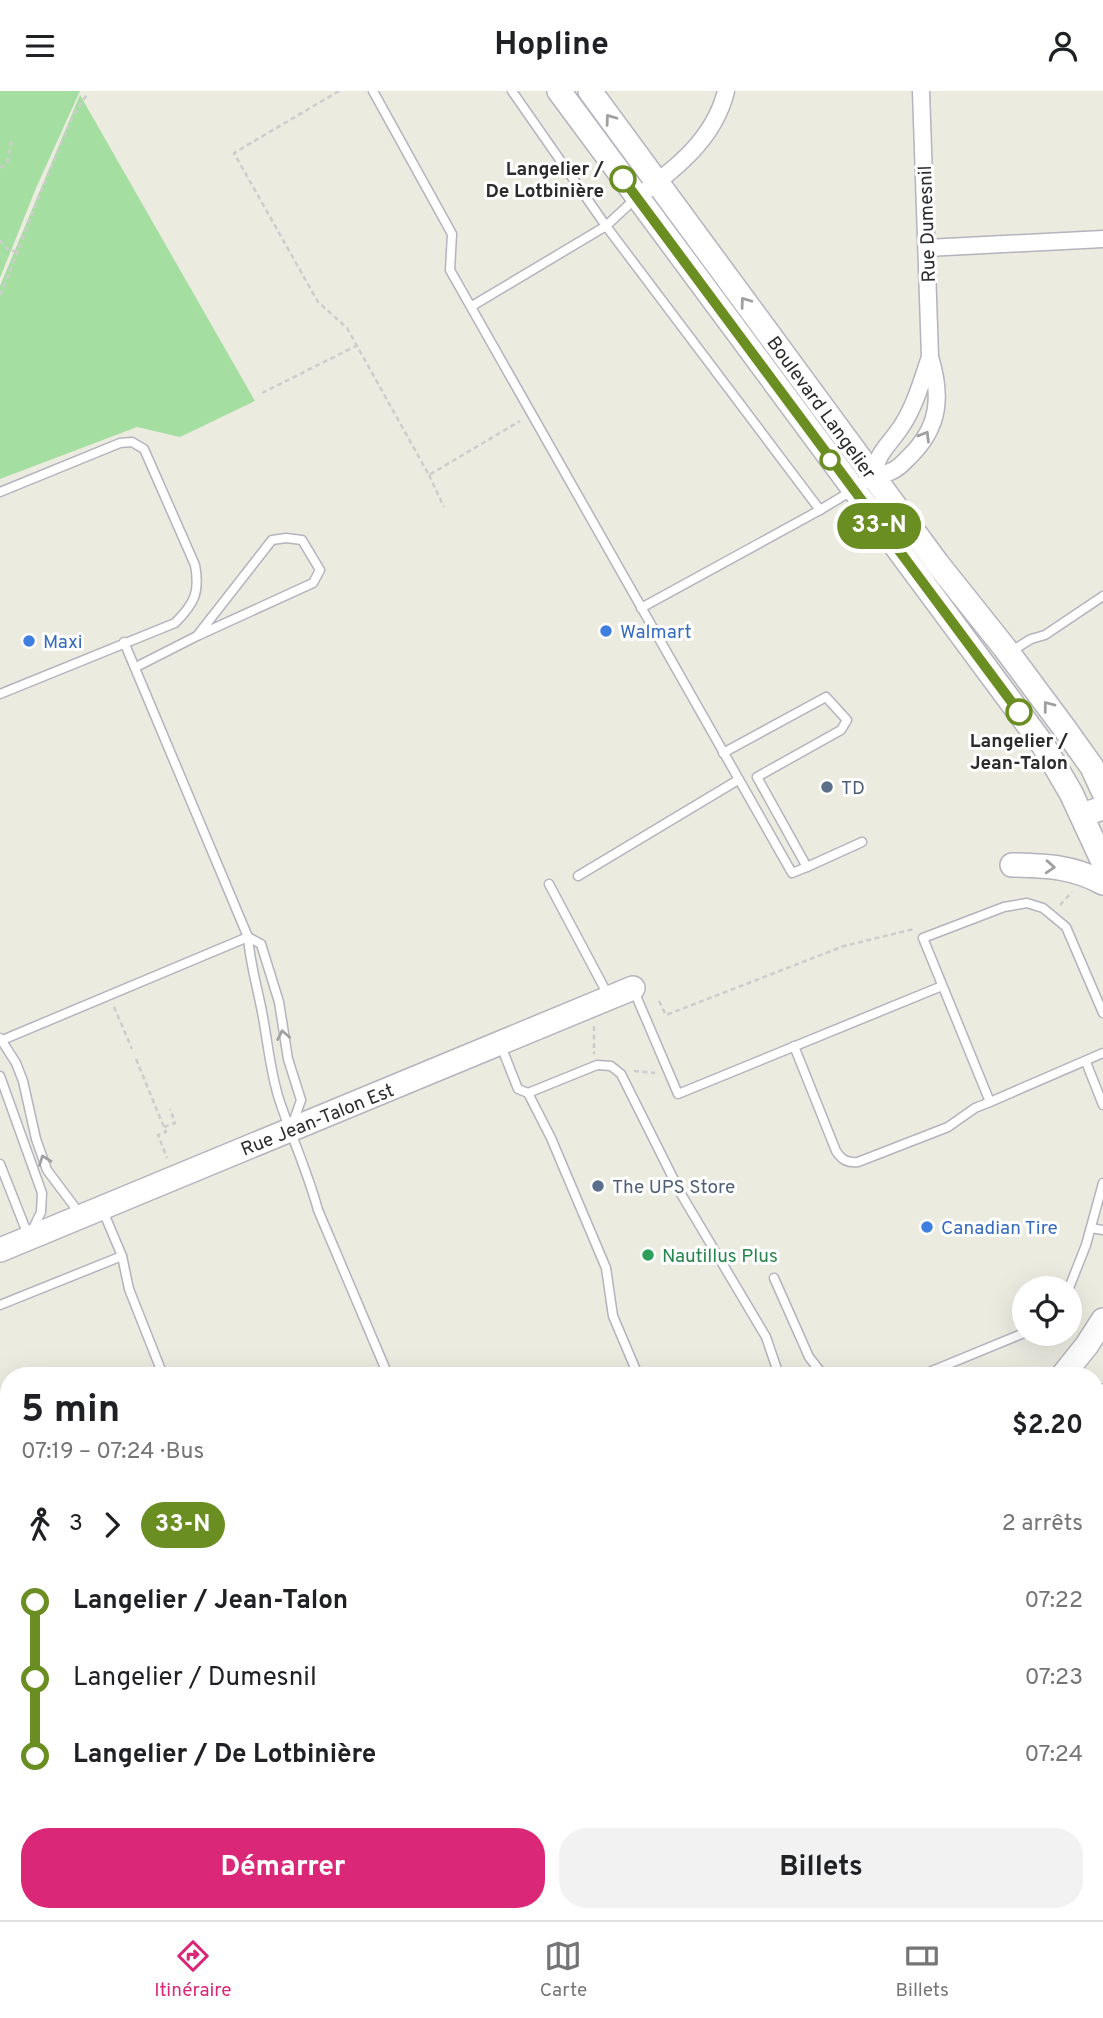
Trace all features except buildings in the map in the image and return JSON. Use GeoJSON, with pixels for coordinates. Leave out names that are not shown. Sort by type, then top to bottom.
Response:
{"type":"FeatureCollection","features":[{"type":"Feature","properties":{"kind":"main road","name":"Boulevard Langelier"},"geometry":{"type":"LineString","coordinates":[[559,91],[1043,745],[1071,793],[1092,812],[1103,862]]}},
{"type":"Feature","properties":{"kind":"main road","name":"Boulevard Langelier"},"geometry":{"type":"LineString","coordinates":[[590,91],[872,476],[1009,653],[1086,758],[1102,785]]}},
{"type":"Feature","properties":{"kind":"main road"},"geometry":{"type":"LineString","coordinates":[[1071,793],[1102,785]]}},
{"type":"Feature","properties":{"kind":"main road"},"geometry":{"type":"LineString","coordinates":[[1012,865],[1067,868],[1103,883]]}},
{"type":"Feature","properties":{"kind":"main road","name":"Rue Jean-Talon Est"},"geometry":{"type":"LineString","coordinates":[[0,1250],[633,988]]}},
{"type":"Feature","properties":{"kind":"main road"},"geometry":{"type":"LineString","coordinates":[[1069,1367],[1103,1320]]}},
{"type":"Feature","properties":{"kind":"street"},"geometry":{"type":"LineString","coordinates":[[636,198],[657,183],[711,130],[720,113],[726,91]]}},
{"type":"Feature","properties":{"kind":"street","name":"Rue Dumesnil"},"geometry":{"type":"LineString","coordinates":[[853,490],[872,476],[892,471],[921,444],[938,405],[937,379],[930,357],[921,91]]}},
{"type":"Feature","properties":{"kind":"street"},"geometry":{"type":"LineString","coordinates":[[927,248],[1103,239]]}},
{"type":"Feature","properties":{"kind":"street","name":"Rue Dumesnil"},"geometry":{"type":"LineString","coordinates":[[872,476],[878,456],[902,426],[915,402],[930,357]]}},
{"type":"Feature","properties":{"kind":"lane"},"geometry":{"type":"LineString","coordinates":[[373,91],[452,235],[450,270],[792,873],[862,842]]}},
{"type":"Feature","properties":{"kind":"lane"},"geometry":{"type":"LineString","coordinates":[[512,91],[606,226],[820,510]]}},
{"type":"Feature","properties":{"kind":"lane"},"geometry":{"type":"LineString","coordinates":[[472,306],[606,226],[636,198]]}},
{"type":"Feature","properties":{"kind":"lane"},"geometry":{"type":"LineString","coordinates":[[0,492],[120,443],[132,442],[144,449],[195,565],[198,580],[196,595],[188,610],[175,623],[0,694]]}},
{"type":"Feature","properties":{"kind":"lane"},"geometry":{"type":"LineString","coordinates":[[641,608],[853,490]]}},
{"type":"Feature","properties":{"kind":"lane"},"geometry":{"type":"LineString","coordinates":[[135,667],[313,583],[320,570],[302,540],[272,540],[197,636]]}},
{"type":"Feature","properties":{"kind":"lane"},"geometry":{"type":"LineString","coordinates":[[1009,653],[1031,639],[1045,635],[1103,596]]}},
{"type":"Feature","properties":{"kind":"lane"},"geometry":{"type":"LineString","coordinates":[[124,642],[248,937],[250,961],[271,1069],[281,1104],[318,1210],[385,1367]]}},
{"type":"Feature","properties":{"kind":"lane"},"geometry":{"type":"LineString","coordinates":[[723,753],[826,697],[847,720],[841,730],[757,777],[807,867]]}},
{"type":"Feature","properties":{"kind":"lane"},"geometry":{"type":"LineString","coordinates":[[578,876],[738,780]]}},
{"type":"Feature","properties":{"kind":"lane"},"geometry":{"type":"LineString","coordinates":[[549,884],[609,998]]}},
{"type":"Feature","properties":{"kind":"lane"},"geometry":{"type":"LineString","coordinates":[[990,1102],[923,939],[1004,907],[1027,903],[1051,913],[1066,927],[1103,1013]]}},
{"type":"Feature","properties":{"kind":"lane"},"geometry":{"type":"LineString","coordinates":[[160,1367],[129,1289],[122,1256],[92,1212],[47,1170],[36,1139],[23,1081],[16,1063],[0,1040],[248,937]]}},
{"type":"Feature","properties":{"kind":"lane"},"geometry":{"type":"LineString","coordinates":[[248,937],[261,944],[279,1002],[288,1059],[301,1100],[291,1130]]}},
{"type":"Feature","properties":{"kind":"lane"},"geometry":{"type":"LineString","coordinates":[[633,988],[678,1094],[942,986]]}},
{"type":"Feature","properties":{"kind":"lane"},"geometry":{"type":"LineString","coordinates":[[500,1044],[518,1089],[528,1093],[556,1149],[606,1268],[614,1316],[635,1367]]}},
{"type":"Feature","properties":{"kind":"lane"},"geometry":{"type":"LineString","coordinates":[[794,1047],[836,1151],[850,1162],[858,1162],[948,1127],[975,1108],[1103,1053]]}},
{"type":"Feature","properties":{"kind":"lane"},"geometry":{"type":"LineString","coordinates":[[1086,1062],[1103,1105]]}},
{"type":"Feature","properties":{"kind":"lane"},"geometry":{"type":"LineString","coordinates":[[528,1093],[597,1065],[611,1066],[621,1074],[681,1194],[766,1337],[776,1367]]}},
{"type":"Feature","properties":{"kind":"lane"},"geometry":{"type":"LineString","coordinates":[[0,1076],[42,1193],[41,1212],[29,1238]]}},
{"type":"Feature","properties":{"kind":"lane"},"geometry":{"type":"LineString","coordinates":[[0,1164],[29,1238]]}},
{"type":"Feature","properties":{"kind":"lane"},"geometry":{"type":"LineString","coordinates":[[1073,1276],[1103,1184]]}},
{"type":"Feature","properties":{"kind":"lane"},"geometry":{"type":"LineString","coordinates":[[1091,1228],[1103,1230]]}},
{"type":"Feature","properties":{"kind":"lane"},"geometry":{"type":"LineString","coordinates":[[0,1305],[122,1256]]}},
{"type":"Feature","properties":{"kind":"lane"},"geometry":{"type":"LineString","coordinates":[[774,1278],[809,1357],[817,1367]]}},
{"type":"Feature","properties":{"kind":"lane"},"geometry":{"type":"LineString","coordinates":[[941,1367],[1012,1338]]}},
{"type":"Feature","properties":{"kind":"path"},"geometry":{"type":"LineString","coordinates":[[339,91],[234,153],[318,302],[347,328],[444,507]]}},
{"type":"Feature","properties":{"kind":"path"},"geometry":{"type":"LineString","coordinates":[[0,295],[66,130],[88,95]]}},
{"type":"Feature","properties":{"kind":"path"},"geometry":{"type":"LineString","coordinates":[[0,168],[7,163],[12,139]]}},
{"type":"Feature","properties":{"kind":"path"},"geometry":{"type":"LineString","coordinates":[[0,240],[8,250],[18,252]]}},
{"type":"Feature","properties":{"kind":"path"},"geometry":{"type":"LineString","coordinates":[[262,393],[356,346]]}},
{"type":"Feature","properties":{"kind":"path"},"geometry":{"type":"LineString","coordinates":[[429,475],[532,414]]}},
{"type":"Feature","properties":{"kind":"path"},"geometry":{"type":"LineString","coordinates":[[1058,907],[1074,890]]}},
{"type":"Feature","properties":{"kind":"path"},"geometry":{"type":"LineString","coordinates":[[659,1001],[666,1015],[844,946],[923,926]]}},
{"type":"Feature","properties":{"kind":"path"},"geometry":{"type":"LineString","coordinates":[[114,1007],[132,1049]]}},
{"type":"Feature","properties":{"kind":"path"},"geometry":{"type":"LineString","coordinates":[[592,1047],[594,1027]]}},
{"type":"Feature","properties":{"kind":"path"},"geometry":{"type":"LineString","coordinates":[[136,1059],[166,1132],[158,1135],[167,1158]]}},
{"type":"Feature","properties":{"kind":"path"},"geometry":{"type":"LineString","coordinates":[[621,1074],[632,1070],[655,1074],[668,1069]]}},
{"type":"Feature","properties":{"kind":"path"},"geometry":{"type":"LineString","coordinates":[[164,1127],[174,1123],[170,1109]]}},
{"type":"Feature","properties":{"kind":"green space"},"geometry":{"type":"Polygon","coordinates":[[[0,91],[80,91],[36,188],[0,278],[0,91]]]}},
{"type":"Feature","properties":{"kind":"green space"},"geometry":{"type":"Polygon","coordinates":[[[80,95],[255,401],[180,437],[137,427],[0,479],[0,286],[80,95]]]}},
{"type":"Feature","properties":{"kind":"bus line","name":"33-N"},"geometry":{"type":"LineString","coordinates":[[623,179],[1019,712]]}},
{"type":"Feature","properties":{"kind":"place","name":"Langelier / De Lotbinière"},"geometry":{"type":"Point","coordinates":[623,179]}},
{"type":"Feature","properties":{"kind":"place","name":"Walmart"},"geometry":{"type":"Point","coordinates":[606,631]}},
{"type":"Feature","properties":{"kind":"place","name":"Maxi"},"geometry":{"type":"Point","coordinates":[29,641]}},
{"type":"Feature","properties":{"kind":"place","name":"Langelier / Jean-Talon"},"geometry":{"type":"Point","coordinates":[1019,712]}},
{"type":"Feature","properties":{"kind":"place","name":"TD"},"geometry":{"type":"Point","coordinates":[827,787]}},
{"type":"Feature","properties":{"kind":"place","name":"The UPS Store"},"geometry":{"type":"Point","coordinates":[598,1186]}},
{"type":"Feature","properties":{"kind":"place","name":"Canadian Tire"},"geometry":{"type":"Point","coordinates":[927,1227]}},
{"type":"Feature","properties":{"kind":"place","name":"Nautillus Plus"},"geometry":{"type":"Point","coordinates":[648,1255]}}]}
